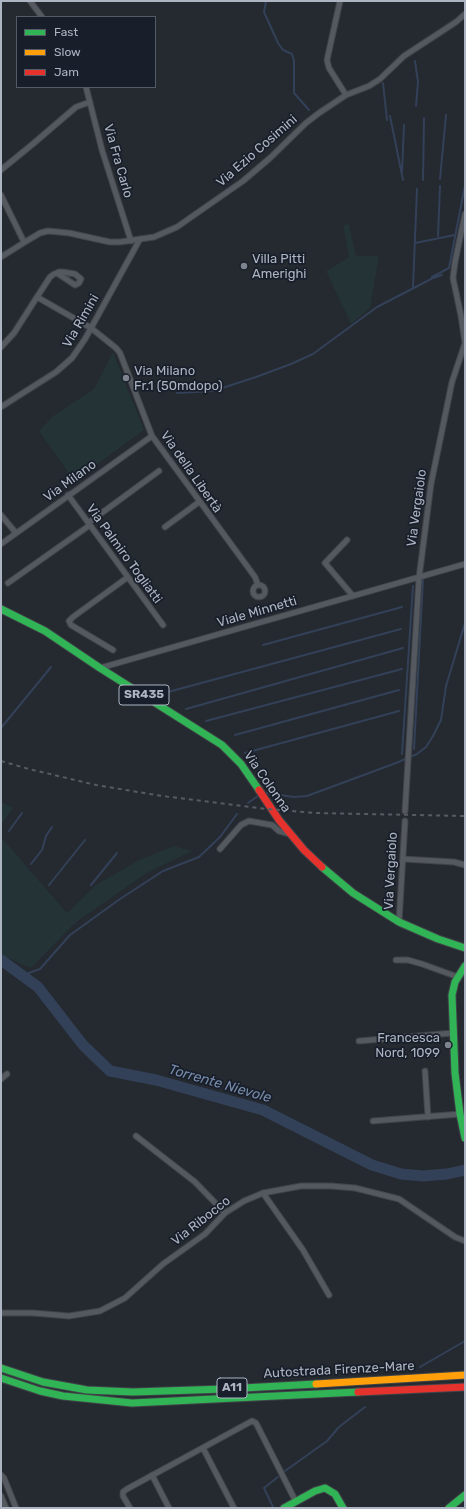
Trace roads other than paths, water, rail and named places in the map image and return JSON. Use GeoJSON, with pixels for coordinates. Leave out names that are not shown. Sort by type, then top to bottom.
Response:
{"type":"FeatureCollection","features":[{"type":"Feature","properties":{"kind":"main road","name":"Via Colonna"},"geometry":{"type":"LineString","coordinates":[[1,609],[45,631],[100,668],[222,745],[241,764],[290,834],[314,861],[353,893],[399,922],[438,939],[465,948]]}},
{"type":"Feature","properties":{"kind":"main road"},"geometry":{"type":"LineString","coordinates":[[465,966],[458,977],[452,995],[453,1033],[460,1114],[465,1138]]}},
{"type":"Feature","properties":{"kind":"main road","name":"Autostrada Firenze-Mare"},"geometry":{"type":"LineString","coordinates":[[1,1368],[43,1382],[87,1390],[133,1392],[225,1389],[465,1375]]}},
{"type":"Feature","properties":{"kind":"main road","name":"Autostrada Firenze-Mare"},"geometry":{"type":"LineString","coordinates":[[1,1378],[40,1391],[63,1396],[132,1403],[465,1387]]}},
{"type":"Feature","properties":{"kind":"main road"},"geometry":{"type":"LineString","coordinates":[[284,1508],[325,1488],[335,1494],[343,1508]]}},
{"type":"Feature","properties":{"kind":"main road"},"geometry":{"type":"LineString","coordinates":[[449,1508],[465,1495]]}},
{"type":"Feature","properties":{"kind":"street"},"geometry":{"type":"LineString","coordinates":[[30,1],[41,16]]}},
{"type":"Feature","properties":{"kind":"street"},"geometry":{"type":"LineString","coordinates":[[340,1],[327,60],[328,68],[346,95]]}},
{"type":"Feature","properties":{"kind":"street","name":"Via Ezio Cosimini"},"geometry":{"type":"LineString","coordinates":[[1,257],[40,233],[48,231],[69,232],[110,242],[131,241],[154,237],[177,227],[230,191],[270,158],[306,123],[346,95],[369,86],[380,79],[404,56],[456,22],[465,14]]}},
{"type":"Feature","properties":{"kind":"street","name":"Via Fra Carlo"},"geometry":{"type":"LineString","coordinates":[[86,88],[102,150],[131,241]]}},
{"type":"Feature","properties":{"kind":"street"},"geometry":{"type":"LineString","coordinates":[[1,170],[76,107],[90,102]]}},
{"type":"Feature","properties":{"kind":"street"},"geometry":{"type":"LineString","coordinates":[[1,195],[24,242]]}},
{"type":"Feature","properties":{"kind":"street","name":"Via Vergaiolo"},"geometry":{"type":"LineString","coordinates":[[405,811],[419,578],[430,484],[452,382],[465,343],[453,278],[465,214]]}},
{"type":"Feature","properties":{"kind":"street","name":"Via Rimini"},"geometry":{"type":"LineString","coordinates":[[1,407],[56,372],[69,361],[91,328],[140,239]]}},
{"type":"Feature","properties":{"kind":"street"},"geometry":{"type":"LineString","coordinates":[[1,347],[14,333],[50,277],[57,273]]}},
{"type":"Feature","properties":{"kind":"street","name":"Via della Libertà"},"geometry":{"type":"LineString","coordinates":[[37,297],[91,328],[120,353],[152,436],[255,578],[258,585]]}},
{"type":"Feature","properties":{"kind":"street","name":"Via Milano"},"geometry":{"type":"LineString","coordinates":[[1,544],[152,436]]}},
{"type":"Feature","properties":{"kind":"street"},"geometry":{"type":"LineString","coordinates":[[8,583],[159,471]]}},
{"type":"Feature","properties":{"kind":"street","name":"Via Palmiro Togliatti"},"geometry":{"type":"LineString","coordinates":[[68,495],[163,625]]}},
{"type":"Feature","properties":{"kind":"street"},"geometry":{"type":"LineString","coordinates":[[165,527],[199,502]]}},
{"type":"Feature","properties":{"kind":"street"},"geometry":{"type":"LineString","coordinates":[[1,515],[16,533]]}},
{"type":"Feature","properties":{"kind":"street"},"geometry":{"type":"LineString","coordinates":[[347,540],[325,563],[353,596]]}},
{"type":"Feature","properties":{"kind":"street","name":"Viale Minnetti"},"geometry":{"type":"LineString","coordinates":[[100,668],[465,564]]}},
{"type":"Feature","properties":{"kind":"street"},"geometry":{"type":"LineString","coordinates":[[113,650],[71,625],[70,621],[72,617],[128,577]]}},
{"type":"Feature","properties":{"kind":"street"},"geometry":{"type":"LineString","coordinates":[[272,824],[279,820]]}},
{"type":"Feature","properties":{"kind":"street"},"geometry":{"type":"LineString","coordinates":[[220,849],[243,823],[251,821],[272,824],[281,832],[290,834]]}},
{"type":"Feature","properties":{"kind":"street","name":"Via Vergaiolo"},"geometry":{"type":"LineString","coordinates":[[399,922],[405,821]]}},
{"type":"Feature","properties":{"kind":"street"},"geometry":{"type":"LineString","coordinates":[[403,859],[454,862],[465,865]]}},
{"type":"Feature","properties":{"kind":"street"},"geometry":{"type":"LineString","coordinates":[[396,960],[408,960],[458,977]]}},
{"type":"Feature","properties":{"kind":"street"},"geometry":{"type":"LineString","coordinates":[[359,1041],[453,1033]]}},
{"type":"Feature","properties":{"kind":"street"},"geometry":{"type":"LineString","coordinates":[[425,1071],[428,1117]]}},
{"type":"Feature","properties":{"kind":"street"},"geometry":{"type":"LineString","coordinates":[[1,1079],[7,1074]]}},
{"type":"Feature","properties":{"kind":"street"},"geometry":{"type":"LineString","coordinates":[[373,1121],[460,1114]]}},
{"type":"Feature","properties":{"kind":"street"},"geometry":{"type":"LineString","coordinates":[[136,1136],[195,1182],[226,1213]]}},
{"type":"Feature","properties":{"kind":"street","name":"Via Ribocco"},"geometry":{"type":"LineString","coordinates":[[1,1313],[33,1313],[69,1316],[100,1312],[125,1298],[163,1264],[205,1234],[226,1213],[244,1201],[263,1193],[301,1186],[330,1186],[362,1190],[399,1199],[465,1241]]}},
{"type":"Feature","properties":{"kind":"street"},"geometry":{"type":"LineString","coordinates":[[263,1193],[303,1250],[329,1295]]}},
{"type":"Feature","properties":{"kind":"street"},"geometry":{"type":"LineString","coordinates":[[130,1508],[123,1496],[123,1492],[254,1421],[296,1502]]}},
{"type":"Feature","properties":{"kind":"street"},"geometry":{"type":"LineString","coordinates":[[203,1448],[234,1508]]}},
{"type":"Feature","properties":{"kind":"street"},"geometry":{"type":"LineString","coordinates":[[1,1475],[4,1477],[16,1508]]}},
{"type":"Feature","properties":{"kind":"street"},"geometry":{"type":"LineString","coordinates":[[152,1475],[169,1508]]}},
{"type":"Feature","properties":{"kind":"street"},"geometry":{"type":"LineString","coordinates":[[1,1496],[6,1508]]}},
{"type":"Feature","properties":{"kind":"waterway"},"geometry":{"type":"LineString","coordinates":[[266,1],[264,12],[278,43],[283,50],[292,54],[294,61],[294,93],[309,110]]}},
{"type":"Feature","properties":{"kind":"waterway"},"geometry":{"type":"LineString","coordinates":[[415,61],[418,82],[416,106]]}},
{"type":"Feature","properties":{"kind":"waterway"},"geometry":{"type":"LineString","coordinates":[[383,83],[387,120]]}},
{"type":"Feature","properties":{"kind":"waterway"},"geometry":{"type":"LineString","coordinates":[[440,179],[446,115]]}},
{"type":"Feature","properties":{"kind":"waterway"},"geometry":{"type":"LineString","coordinates":[[390,116],[403,180]]}},
{"type":"Feature","properties":{"kind":"waterway"},"geometry":{"type":"LineString","coordinates":[[423,180],[424,118]]}},
{"type":"Feature","properties":{"kind":"waterway"},"geometry":{"type":"LineString","coordinates":[[402,172],[404,125]]}},
{"type":"Feature","properties":{"kind":"waterway"},"geometry":{"type":"LineString","coordinates":[[432,277],[449,268],[465,185]]}},
{"type":"Feature","properties":{"kind":"waterway"},"geometry":{"type":"LineString","coordinates":[[438,236],[440,186]]}},
{"type":"Feature","properties":{"kind":"waterway"},"geometry":{"type":"LineString","coordinates":[[413,287],[417,189]]}},
{"type":"Feature","properties":{"kind":"waterway"},"geometry":{"type":"LineString","coordinates":[[415,243],[455,235]]}},
{"type":"Feature","properties":{"kind":"waterway"},"geometry":{"type":"LineString","coordinates":[[177,393],[213,391],[291,364],[313,354],[377,307],[433,278],[442,275]]}},
{"type":"Feature","properties":{"kind":"waterway"},"geometry":{"type":"LineString","coordinates":[[414,749],[423,580]]}},
{"type":"Feature","properties":{"kind":"waterway"},"geometry":{"type":"LineString","coordinates":[[402,754],[413,586]]}},
{"type":"Feature","properties":{"kind":"waterway"},"geometry":{"type":"LineString","coordinates":[[263,645],[402,607]]}},
{"type":"Feature","properties":{"kind":"waterway"},"geometry":{"type":"LineString","coordinates":[[266,793],[294,797],[307,796],[396,763],[417,754],[426,747],[441,720],[446,686],[465,623]]}},
{"type":"Feature","properties":{"kind":"waterway"},"geometry":{"type":"LineString","coordinates":[[168,692],[401,629]]}},
{"type":"Feature","properties":{"kind":"waterway"},"geometry":{"type":"LineString","coordinates":[[186,709],[403,648]]}},
{"type":"Feature","properties":{"kind":"waterway"},"geometry":{"type":"LineString","coordinates":[[1,728],[51,667]]}},
{"type":"Feature","properties":{"kind":"waterway"},"geometry":{"type":"LineString","coordinates":[[206,721],[402,669]]}},
{"type":"Feature","properties":{"kind":"waterway"},"geometry":{"type":"LineString","coordinates":[[235,735],[399,690]]}},
{"type":"Feature","properties":{"kind":"waterway"},"geometry":{"type":"LineString","coordinates":[[245,753],[399,711]]}},
{"type":"Feature","properties":{"kind":"waterway"},"geometry":{"type":"LineString","coordinates":[[248,803],[258,796]]}},
{"type":"Feature","properties":{"kind":"waterway"},"geometry":{"type":"LineString","coordinates":[[9,831],[22,813]]}},
{"type":"Feature","properties":{"kind":"waterway"},"geometry":{"type":"LineString","coordinates":[[23,975],[40,969],[70,935],[120,899],[163,871],[199,857],[220,837],[237,814]]}},
{"type":"Feature","properties":{"kind":"waterway"},"geometry":{"type":"LineString","coordinates":[[31,864],[42,850],[46,836],[52,827]]}},
{"type":"Feature","properties":{"kind":"waterway"},"geometry":{"type":"LineString","coordinates":[[49,885],[85,840]]}},
{"type":"Feature","properties":{"kind":"waterway"},"geometry":{"type":"LineString","coordinates":[[91,885],[117,853]]}},
{"type":"Feature","properties":{"kind":"waterway","name":"Torrente Nievole"},"geometry":{"type":"LineString","coordinates":[[1,960],[38,987],[83,1045],[110,1071],[156,1080],[263,1110],[372,1165],[401,1174],[423,1176],[447,1174],[465,1170]]}},
{"type":"Feature","properties":{"kind":"waterway"},"geometry":{"type":"LineString","coordinates":[[420,1367],[465,1341]]}},
{"type":"Feature","properties":{"kind":"waterway"},"geometry":{"type":"LineString","coordinates":[[285,1471],[327,1441],[339,1427],[365,1407]]}},
{"type":"Feature","properties":{"kind":"waterway"},"geometry":{"type":"LineString","coordinates":[[273,1507],[264,1488],[278,1477]]}},
{"type":"Feature","properties":{"kind":"railway"},"geometry":{"type":"LineString","coordinates":[[1,761],[96,785],[162,796],[267,809],[315,813],[465,816]]}},
{"type":"Feature","properties":{"kind":"place","name":"Villa Pitti Amerighi"},"geometry":{"type":"Point","coordinates":[244,266]}},
{"type":"Feature","properties":{"kind":"place","name":"Via Milano Fr.1 (50mdopo)"},"geometry":{"type":"Point","coordinates":[126,378]}},
{"type":"Feature","properties":{"kind":"place","name":"Francesca Nord, 1099"},"geometry":{"type":"Point","coordinates":[448,1045]}}]}
